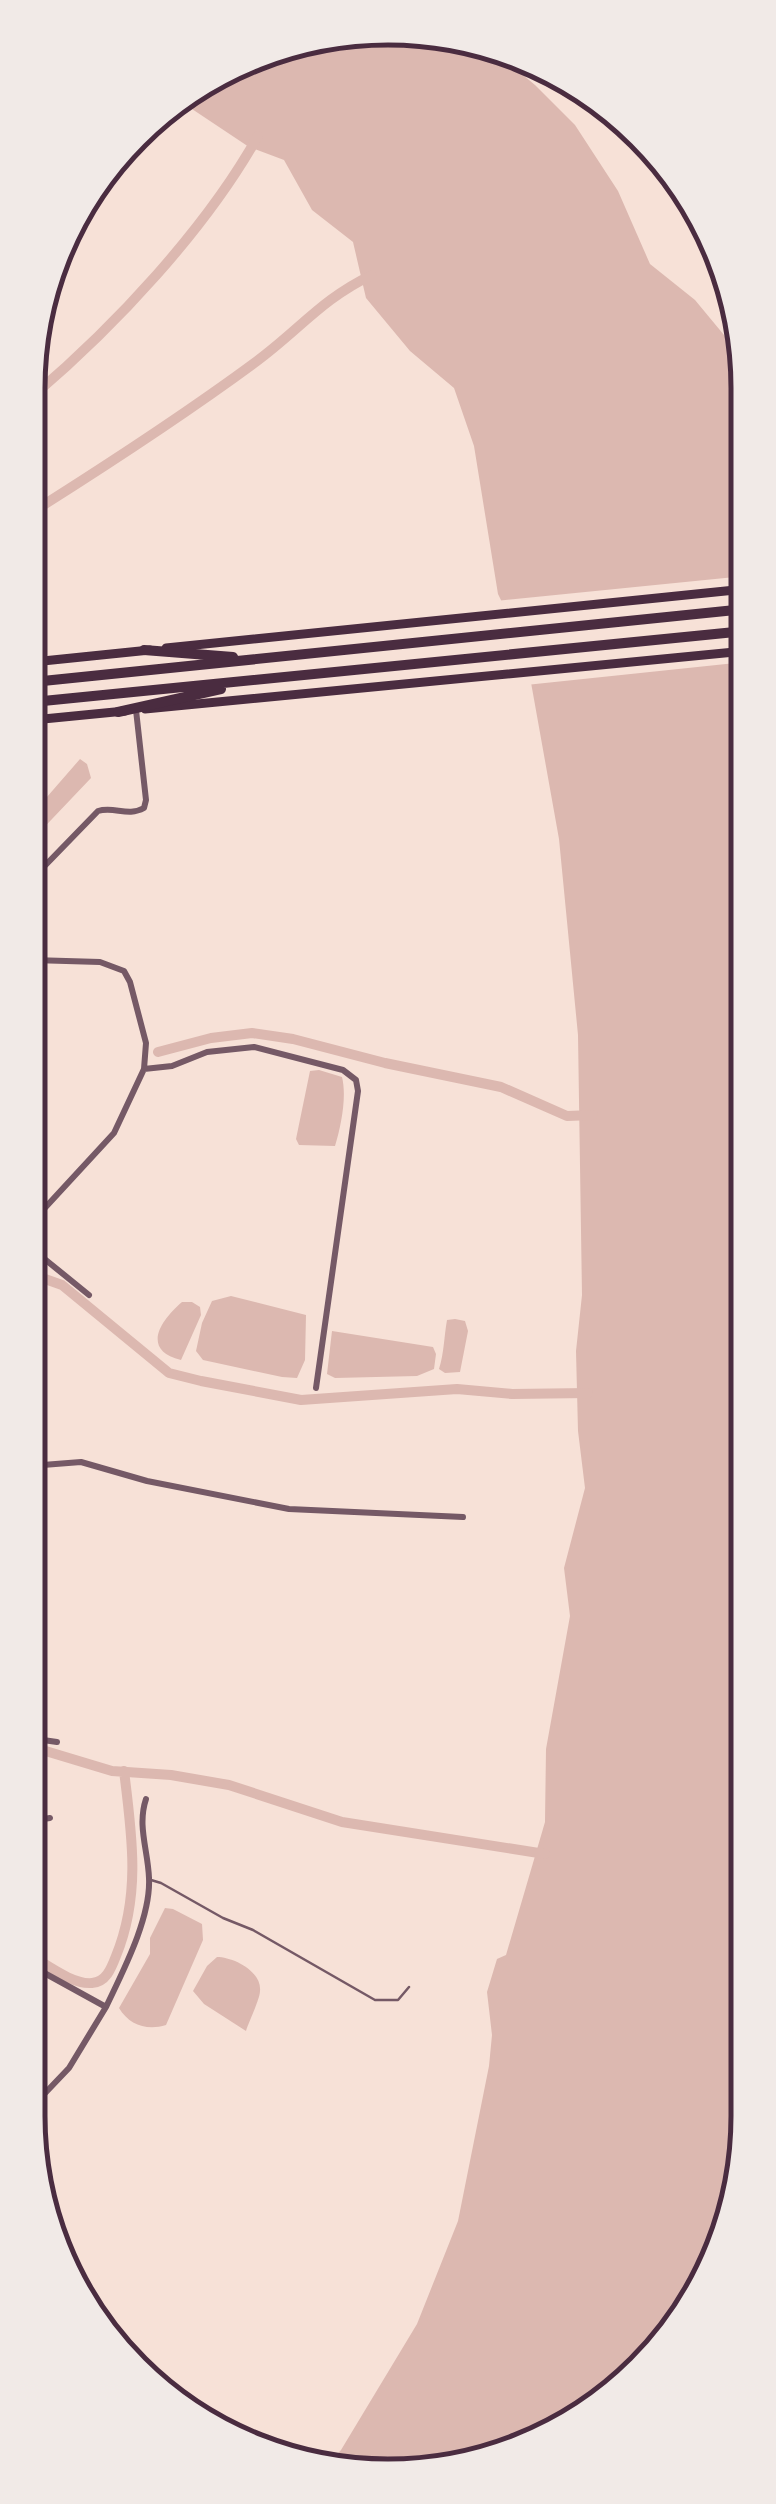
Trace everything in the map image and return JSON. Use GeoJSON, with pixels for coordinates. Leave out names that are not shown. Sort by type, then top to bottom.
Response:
{"type":"FeatureCollection","features":[{"type":"Feature","properties":{"kind":"highway"},"geometry":{"type":"LineString","coordinates":[[45,681],[731,610]]}},
{"type":"Feature","properties":{"kind":"highway"},"geometry":{"type":"LineString","coordinates":[[45,701],[731,632]]}},
{"type":"Feature","properties":{"kind":"highway"},"geometry":{"type":"LineString","coordinates":[[144,650],[264,659]]}},
{"type":"Feature","properties":{"kind":"highway"},"geometry":{"type":"LineString","coordinates":[[118,712],[266,679]]}},
{"type":"Feature","properties":{"kind":"main road"},"geometry":{"type":"LineString","coordinates":[[45,661],[731,589]]}},
{"type":"Feature","properties":{"kind":"main road"},"geometry":{"type":"LineString","coordinates":[[45,719],[731,652]]}},
{"type":"Feature","properties":{"kind":"street"},"geometry":{"type":"LineString","coordinates":[[45,865],[98,811],[132,813],[144,808],[136,710]]}},
{"type":"Feature","properties":{"kind":"street"},"geometry":{"type":"LineString","coordinates":[[45,960],[100,962],[124,971],[146,1043],[144,1069],[109,1140],[45,1207]]}},
{"type":"Feature","properties":{"kind":"street"},"geometry":{"type":"LineString","coordinates":[[144,1069],[172,1066],[207,1052],[254,1047],[343,1070],[356,1080],[358,1090],[316,1388]]}},
{"type":"Feature","properties":{"kind":"street"},"geometry":{"type":"LineString","coordinates":[[45,1259],[89,1294]]}},
{"type":"Feature","properties":{"kind":"street"},"geometry":{"type":"LineString","coordinates":[[46,1465],[80,1462],[147,1482],[289,1509],[463,1517]]}},
{"type":"Feature","properties":{"kind":"street"},"geometry":{"type":"LineString","coordinates":[[46,1740],[57,1742]]}},
{"type":"Feature","properties":{"kind":"street"},"geometry":{"type":"LineString","coordinates":[[46,2092],[69,2068],[106,2007],[134,1942],[150,1880],[142,1812],[146,1799]]}},
{"type":"Feature","properties":{"kind":"street"},"geometry":{"type":"LineString","coordinates":[[46,1819],[50,1818]]}},
{"type":"Feature","properties":{"kind":"street"},"geometry":{"type":"LineString","coordinates":[[46,1974],[106,2007]]}},
{"type":"Feature","properties":{"kind":"lane"},"geometry":{"type":"LineString","coordinates":[[150,1880],[254,1930],[375,2000],[398,2000],[409,1987]]}},
{"type":"Feature","properties":{"kind":"shaded area"},"geometry":{"type":"Polygon","coordinates":[[[366,46],[410,46],[455,52],[519,71],[575,125],[618,191],[650,264],[695,300],[728,343],[728,2161],[713,2226],[696,2268],[673,2307],[631,2359],[579,2401],[540,2424],[477,2447],[410,2458],[337,2455],[417,2324],[458,2221],[489,2066],[492,2035],[487,1992],[497,1959],[506,1955],[545,1822],[546,1749],[570,1616],[564,1568],[585,1488],[578,1431],[576,1351],[582,1295],[578,1035],[559,839],[525,649],[498,594],[474,446],[454,388],[410,351],[366,298],[353,242],[312,210],[284,160],[249,147],[191,108],[236,80],[299,57],[366,46]]]}},
{"type":"Feature","properties":{"kind":"shaded area"},"geometry":{"type":"Polygon","coordinates":[[[80,759],[87,764],[91,778],[45,826],[45,799],[80,759]]]}},
{"type":"Feature","properties":{"kind":"shaded area"},"geometry":{"type":"Polygon","coordinates":[[[310,1071],[342,1077],[344,1102],[335,1146],[299,1145],[296,1139],[310,1071]]]}},
{"type":"Feature","properties":{"kind":"shaded area"},"geometry":{"type":"Polygon","coordinates":[[[231,1296],[306,1315],[305,1360],[297,1378],[203,1360],[196,1351],[202,1323],[212,1301],[231,1296]]]}},
{"type":"Feature","properties":{"kind":"shaded area"},"geometry":{"type":"Polygon","coordinates":[[[182,1302],[200,1307],[201,1315],[181,1360],[161,1349],[158,1334],[182,1302]]]}},
{"type":"Feature","properties":{"kind":"shaded area"},"geometry":{"type":"Polygon","coordinates":[[[447,1320],[465,1321],[468,1331],[460,1372],[445,1373],[439,1369],[447,1320]]]}},
{"type":"Feature","properties":{"kind":"shaded area"},"geometry":{"type":"Polygon","coordinates":[[[332,1331],[433,1347],[434,1369],[417,1376],[335,1378],[327,1374],[332,1331]]]}},
{"type":"Feature","properties":{"kind":"shaded area"},"geometry":{"type":"Polygon","coordinates":[[[165,1908],[202,1924],[203,1940],[166,2025],[145,2027],[128,2019],[119,2008],[150,1954],[150,1938],[165,1908]]]}},
{"type":"Feature","properties":{"kind":"shaded area"},"geometry":{"type":"Polygon","coordinates":[[[217,1957],[245,1966],[259,1984],[258,1999],[246,2031],[204,2004],[193,1991],[217,1957]]]}},
{"type":"Feature","properties":{"kind":"pier"},"geometry":{"type":"Polygon","coordinates":[[[731,577],[731,663],[526,685],[520,650],[496,601],[731,577]]]}},
{"type":"Feature","properties":{"kind":"waterway"},"geometry":{"type":"LineString","coordinates":[[45,385],[127,307],[186,241],[258,136]]}},
{"type":"Feature","properties":{"kind":"waterway"},"geometry":{"type":"LineString","coordinates":[[45,504],[202,400],[325,304],[372,275]]}},
{"type":"Feature","properties":{"kind":"waterway"},"geometry":{"type":"LineString","coordinates":[[158,1052],[211,1038],[252,1033],[501,1087],[567,1116],[593,1115]]}},
{"type":"Feature","properties":{"kind":"waterway"},"geometry":{"type":"LineString","coordinates":[[46,1279],[62,1285],[169,1373],[201,1381],[301,1400],[457,1389],[512,1394],[588,1393]]}},
{"type":"Feature","properties":{"kind":"waterway"},"geometry":{"type":"LineString","coordinates":[[46,1751],[112,1771],[171,1775],[229,1785],[342,1822],[545,1854]]}},
{"type":"Feature","properties":{"kind":"waterway"},"geometry":{"type":"LineString","coordinates":[[46,1965],[84,1983],[101,1980],[110,1970],[124,1933],[132,1888],[132,1842],[124,1771]]}}]}
